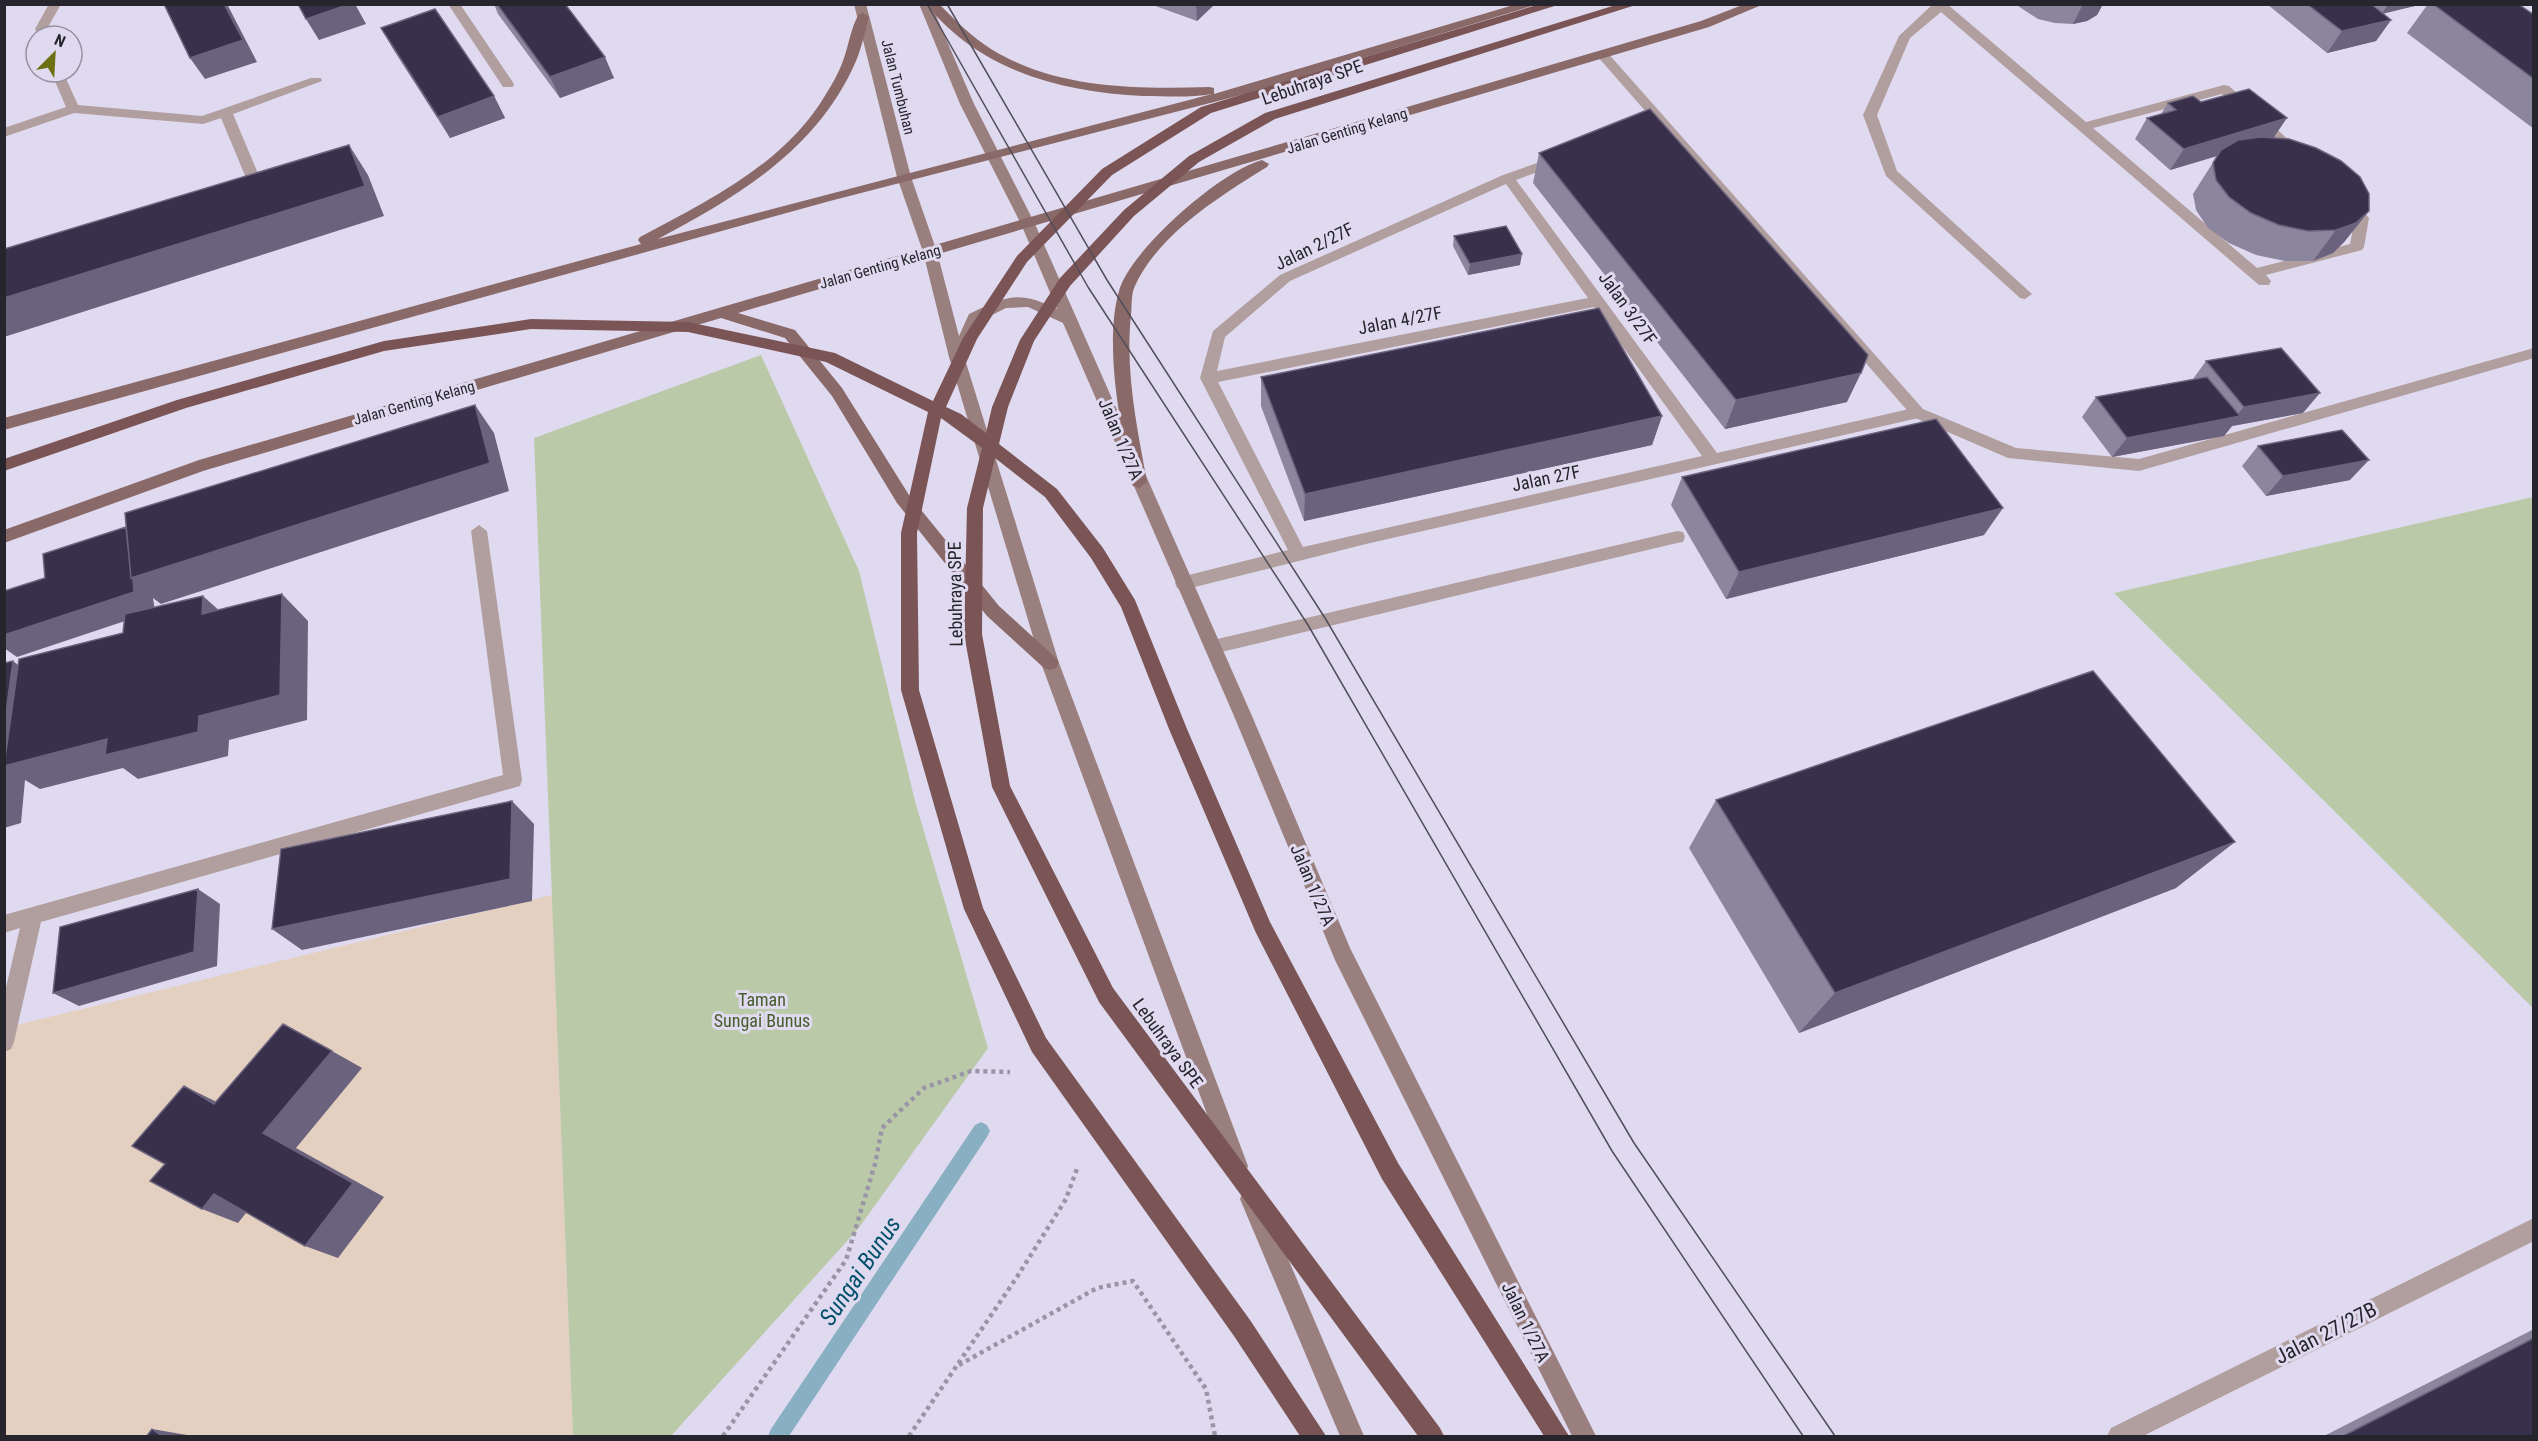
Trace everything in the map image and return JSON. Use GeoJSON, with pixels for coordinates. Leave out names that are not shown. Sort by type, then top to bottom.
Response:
{"type":"FeatureCollection","features":[{"type":"Feature","properties":{"kind":"highway","name":"Lebuhraya SPE"},"geometry":{"type":"LineString","coordinates":[[1314,1437],[1242,1328],[1039,1045],[974,909],[910,690],[909,533],[933,418],[970,338],[1022,259],[1107,172],[1206,110],[1555,4]]}},
{"type":"Feature","properties":{"kind":"highway","name":"Lebuhraya SPE"},"geometry":{"type":"LineString","coordinates":[[1432,1437],[1106,995],[1001,787],[973,634],[975,508],[1000,407],[1027,340],[1065,282],[1129,213],[1194,159],[1270,116],[1633,4]]}},
{"type":"Feature","properties":{"kind":"highway"},"geometry":{"type":"LineString","coordinates":[[4,465],[182,404],[384,346],[531,324],[688,327],[830,357],[955,417],[1052,493],[1097,553],[1129,605],[1178,729],[1263,927],[1390,1172],[1557,1437]]}},
{"type":"Feature","properties":{"kind":"main road"},"geometry":{"type":"LineString","coordinates":[[925,4],[967,104],[993,153]]}},
{"type":"Feature","properties":{"kind":"main road"},"geometry":{"type":"LineString","coordinates":[[932,4],[988,53],[1014,66],[1056,80],[1086,87],[1134,91],[1244,90]]}},
{"type":"Feature","properties":{"kind":"main road"},"geometry":{"type":"LineString","coordinates":[[4,424],[993,153],[1244,90],[1532,4]]}},
{"type":"Feature","properties":{"kind":"main road","name":"Jalan Genting Kelang"},"geometry":{"type":"LineString","coordinates":[[4,537],[200,466],[1292,147],[1705,24],[1758,4]]}},
{"type":"Feature","properties":{"kind":"main road"},"geometry":{"type":"LineString","coordinates":[[614,256],[746,183],[799,141],[824,111],[839,86],[858,40],[861,11]]}},
{"type":"Feature","properties":{"kind":"main road","name":"Jalan Tumbuhan"},"geometry":{"type":"LineString","coordinates":[[861,11],[904,177]]}},
{"type":"Feature","properties":{"kind":"main road"},"geometry":{"type":"LineString","coordinates":[[1139,482],[1126,409],[1120,347],[1126,290],[1142,262],[1193,210],[1233,180],[1292,147]]}},
{"type":"Feature","properties":{"kind":"main road","name":"Jalan 1/27A"},"geometry":{"type":"LineString","coordinates":[[993,153],[1028,224],[1212,646],[1342,953],[1584,1437]]}},
{"type":"Feature","properties":{"kind":"main road"},"geometry":{"type":"LineString","coordinates":[[904,177],[930,252],[957,357],[1050,663],[1235,1160],[1352,1437]]}},
{"type":"Feature","properties":{"kind":"main road"},"geometry":{"type":"LineString","coordinates":[[957,357],[974,318],[1004,303],[1030,302],[1070,321]]}},
{"type":"Feature","properties":{"kind":"main road"},"geometry":{"type":"LineString","coordinates":[[721,313],[790,334],[837,392],[903,499],[993,611],[1050,663]]}},
{"type":"Feature","properties":{"kind":"street"},"geometry":{"type":"LineString","coordinates":[[44,24],[55,4]]}},
{"type":"Feature","properties":{"kind":"street"},"geometry":{"type":"LineString","coordinates":[[454,4],[508,84]]}},
{"type":"Feature","properties":{"kind":"street"},"geometry":{"type":"LineString","coordinates":[[2025,294],[1892,173],[1870,115],[1905,36],[1940,5],[2260,278],[2357,247],[2362,218],[2337,191]]}},
{"type":"Feature","properties":{"kind":"street"},"geometry":{"type":"LineString","coordinates":[[1602,54],[1656,123],[1918,412],[2014,454],[2139,465],[2534,353]]}},
{"type":"Feature","properties":{"kind":"street"},"geometry":{"type":"LineString","coordinates":[[4,133],[72,109],[203,120],[316,81]]}},
{"type":"Feature","properties":{"kind":"street"},"geometry":{"type":"LineString","coordinates":[[62,84],[72,109]]}},
{"type":"Feature","properties":{"kind":"street"},"geometry":{"type":"LineString","coordinates":[[2083,127],[2223,89],[2311,167]]}},
{"type":"Feature","properties":{"kind":"street"},"geometry":{"type":"LineString","coordinates":[[225,112],[258,190]]}},
{"type":"Feature","properties":{"kind":"street","name":"Jalan 2/27F"},"geometry":{"type":"LineString","coordinates":[[1208,378],[1218,335],[1285,278],[1508,178],[1574,154]]}},
{"type":"Feature","properties":{"kind":"street","name":"Jalan 3/27F"},"geometry":{"type":"LineString","coordinates":[[1508,178],[1714,461]]}},
{"type":"Feature","properties":{"kind":"street","name":"Jalan 4/27F"},"geometry":{"type":"LineString","coordinates":[[1208,378],[1599,301]]}},
{"type":"Feature","properties":{"kind":"street"},"geometry":{"type":"LineString","coordinates":[[1208,378],[1298,553]]}},
{"type":"Feature","properties":{"kind":"street","name":"Jalan 27F"},"geometry":{"type":"LineString","coordinates":[[1183,583],[1298,553],[1714,461],[1918,412]]}},
{"type":"Feature","properties":{"kind":"street"},"geometry":{"type":"LineString","coordinates":[[4,924],[513,780],[479,531]]}},
{"type":"Feature","properties":{"kind":"street"},"geometry":{"type":"LineString","coordinates":[[1212,646],[1677,537]]}},
{"type":"Feature","properties":{"kind":"street"},"geometry":{"type":"LineString","coordinates":[[4,1042],[33,916]]}},
{"type":"Feature","properties":{"kind":"street","name":"Jalan 27/27B"},"geometry":{"type":"LineString","coordinates":[[2119,1437],[2534,1229]]}},
{"type":"Feature","properties":{"kind":"path"},"geometry":{"type":"LineString","coordinates":[[723,1437],[846,1260],[875,1164],[882,1128],[924,1088],[971,1071],[1013,1072]]}},
{"type":"Feature","properties":{"kind":"path"},"geometry":{"type":"LineString","coordinates":[[909,1437],[1066,1199],[1081,1158]]}},
{"type":"Feature","properties":{"kind":"path"},"geometry":{"type":"LineString","coordinates":[[957,1367],[1097,1288],[1133,1281],[1206,1389],[1215,1437]]}},
{"type":"Feature","properties":{"kind":"shaded area"},"geometry":{"type":"Polygon","coordinates":[[[552,895],[573,1436],[5,1436],[4,1028],[552,895]]]}},
{"type":"Feature","properties":{"kind":"green space","name":"Taman Sungai Bunus"},"geometry":{"type":"Polygon","coordinates":[[[761,355],[859,571],[915,801],[988,1048],[858,1229],[671,1436],[573,1436],[534,438],[761,355]]]}},
{"type":"Feature","properties":{"kind":"green space"},"geometry":{"type":"Polygon","coordinates":[[[2534,497],[2533,1008],[2114,593],[2534,497]]]}},
{"type":"Feature","properties":{"kind":"building"},"geometry":{"type":"Polygon","coordinates":[[[164,4],[224,4],[243,40],[190,58],[164,4]]]}},
{"type":"Feature","properties":{"kind":"building"},"geometry":{"type":"Polygon","coordinates":[[[298,4],[350,4],[306,19],[298,4]]]}},
{"type":"Feature","properties":{"kind":"building"},"geometry":{"type":"Polygon","coordinates":[[[497,4],[565,4],[605,57],[550,77],[497,4]]]}},
{"type":"Feature","properties":{"kind":"building"},"geometry":{"type":"Polygon","coordinates":[[[2307,4],[2371,4],[2391,20],[2342,31],[2307,4]]]}},
{"type":"Feature","properties":{"kind":"building"},"geometry":{"type":"Polygon","coordinates":[[[2433,4],[2518,4],[2534,15],[2534,79],[2433,4]]]}},
{"type":"Feature","properties":{"kind":"building"},"geometry":{"type":"Polygon","coordinates":[[[435,9],[494,96],[438,117],[381,28],[435,9]]]}},
{"type":"Feature","properties":{"kind":"building"},"geometry":{"type":"Polygon","coordinates":[[[2249,89],[2287,118],[2184,149],[2147,118],[2176,110],[2168,103],[2193,96],[2201,102],[2249,89]]]}},
{"type":"Feature","properties":{"kind":"building"},"geometry":{"type":"Polygon","coordinates":[[[1650,109],[1868,355],[1861,373],[1736,400],[1539,153],[1650,109]]]}},
{"type":"Feature","properties":{"kind":"building"},"geometry":{"type":"Polygon","coordinates":[[[2261,137],[2289,139],[2316,148],[2341,161],[2360,177],[2369,194],[2369,211],[2356,223],[2336,230],[2308,231],[2279,225],[2251,213],[2229,197],[2216,180],[2213,163],[2221,150],[2238,140],[2261,137]]]}},
{"type":"Feature","properties":{"kind":"building"},"geometry":{"type":"Polygon","coordinates":[[[349,145],[365,186],[4,298],[4,249],[349,145]]]}},
{"type":"Feature","properties":{"kind":"building"},"geometry":{"type":"Polygon","coordinates":[[[1506,226],[1522,254],[1470,264],[1454,236],[1506,226]]]}},
{"type":"Feature","properties":{"kind":"building"},"geometry":{"type":"Polygon","coordinates":[[[1599,308],[1662,416],[1305,494],[1261,377],[1599,308]]]}},
{"type":"Feature","properties":{"kind":"building"},"geometry":{"type":"Polygon","coordinates":[[[2281,348],[2320,393],[2244,407],[2206,361],[2281,348]]]}},
{"type":"Feature","properties":{"kind":"building"},"geometry":{"type":"Polygon","coordinates":[[[2207,377],[2240,416],[2127,438],[2096,397],[2207,377]]]}},
{"type":"Feature","properties":{"kind":"building"},"geometry":{"type":"Polygon","coordinates":[[[475,405],[490,463],[131,578],[125,513],[475,405]]]}},
{"type":"Feature","properties":{"kind":"building"},"geometry":{"type":"Polygon","coordinates":[[[1936,419],[2003,508],[1739,572],[1682,477],[1936,419]]]}},
{"type":"Feature","properties":{"kind":"building"},"geometry":{"type":"Polygon","coordinates":[[[2342,430],[2369,460],[2283,476],[2258,446],[2342,430]]]}},
{"type":"Feature","properties":{"kind":"building"},"geometry":{"type":"Polygon","coordinates":[[[126,527],[134,592],[4,635],[4,591],[45,578],[43,554],[126,527]]]}},
{"type":"Feature","properties":{"kind":"building"},"geometry":{"type":"Polygon","coordinates":[[[282,594],[280,695],[199,716],[198,732],[105,755],[107,739],[4,766],[19,659],[123,633],[125,614],[203,596],[202,614],[282,594]]]}},
{"type":"Feature","properties":{"kind":"building"},"geometry":{"type":"Polygon","coordinates":[[[13,661],[4,728],[4,663],[13,661]]]}},
{"type":"Feature","properties":{"kind":"building"},"geometry":{"type":"Polygon","coordinates":[[[2093,671],[2235,842],[1835,993],[1716,800],[2093,671]]]}},
{"type":"Feature","properties":{"kind":"building"},"geometry":{"type":"Polygon","coordinates":[[[512,801],[510,879],[272,929],[281,849],[512,801]]]}},
{"type":"Feature","properties":{"kind":"building"},"geometry":{"type":"Polygon","coordinates":[[[198,889],[194,952],[53,993],[60,927],[198,889]]]}},
{"type":"Feature","properties":{"kind":"building"},"geometry":{"type":"Polygon","coordinates":[[[283,1024],[332,1051],[263,1133],[353,1183],[305,1246],[214,1194],[202,1209],[150,1181],[165,1164],[132,1146],[184,1086],[214,1104],[283,1024]]]}},
{"type":"Feature","properties":{"kind":"building"},"geometry":{"type":"Polygon","coordinates":[[[2534,1338],[2534,1437],[2341,1437],[2534,1338]]]}},
{"type":"Feature","properties":{"kind":"building"},"geometry":{"type":"Polygon","coordinates":[[[152,1429],[163,1437],[146,1437],[152,1429]]]}},
{"type":"Feature","properties":{"kind":"waterway","name":"Sungai Bunus"},"geometry":{"type":"LineString","coordinates":[[778,1436],[981,1131]]}},
{"type":"Feature","properties":{"kind":"tram line"},"geometry":{"type":"LineString","coordinates":[[927,4],[1088,287],[1308,625],[1612,1151],[1803,1436]]}},
{"type":"Feature","properties":{"kind":"tram line"},"geometry":{"type":"LineString","coordinates":[[947,4],[1107,280],[1325,618],[1634,1143],[1835,1436]]}}]}
